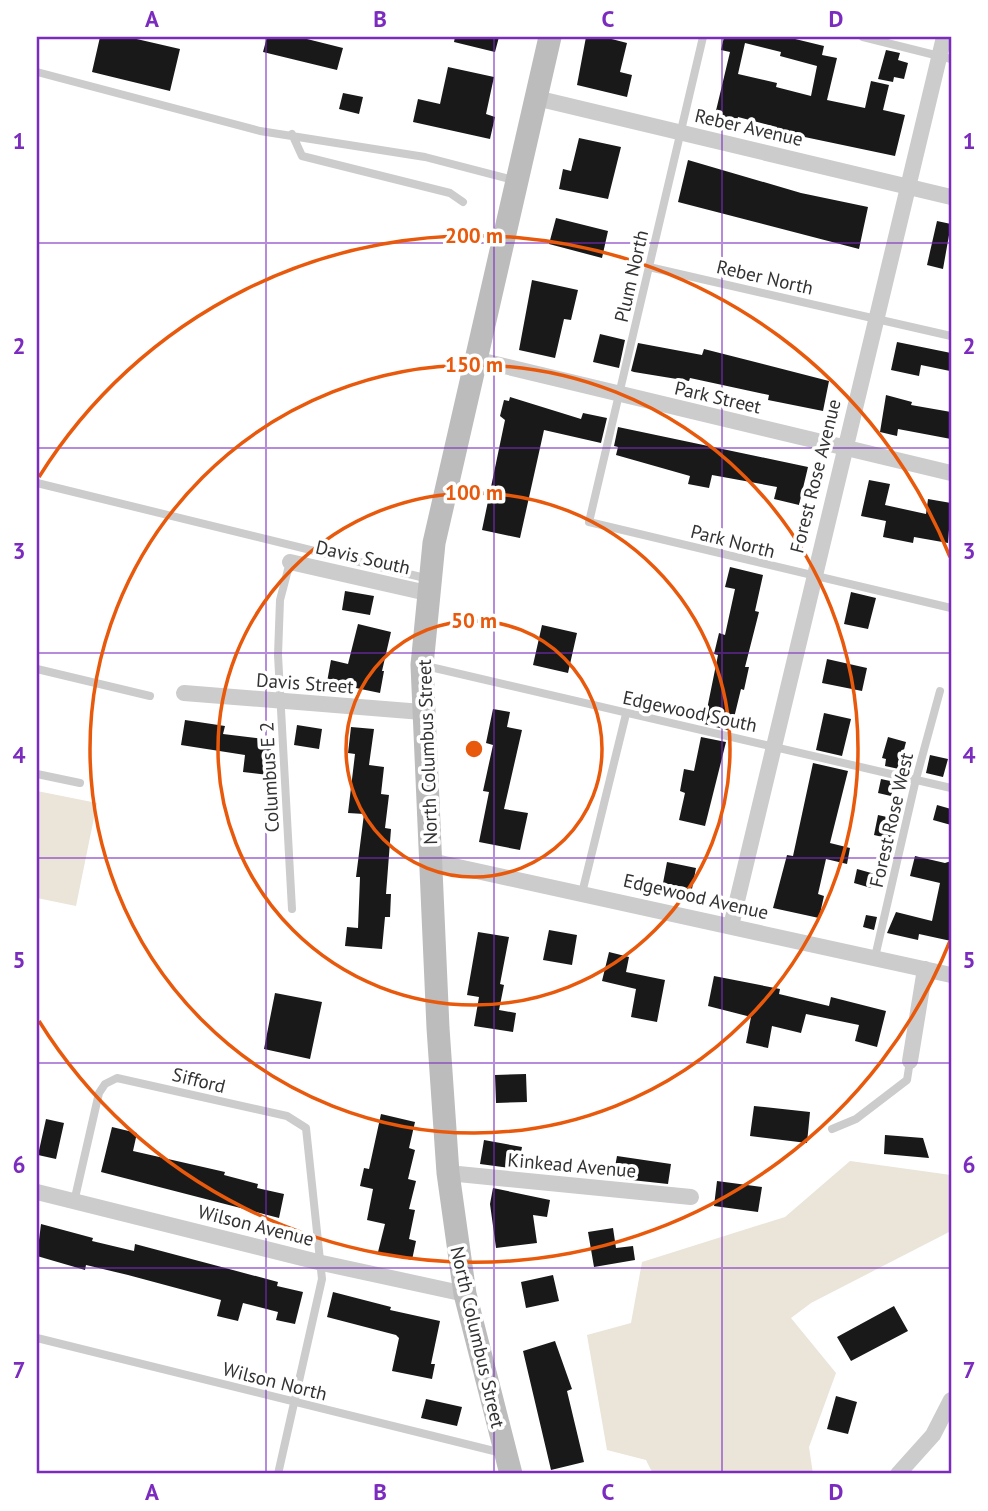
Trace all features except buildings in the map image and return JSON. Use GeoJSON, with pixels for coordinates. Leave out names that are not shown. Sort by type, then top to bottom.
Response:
{"type":"FeatureCollection","features":[{"type":"Feature","properties":{"kind":"main road","name":"North Columbus Street"},"geometry":{"type":"LineString","coordinates":[[508,1464],[465,1294],[448,1173],[422,712],[422,665],[428,586],[475,359],[551,37]]}},
{"type":"Feature","properties":{"kind":"street","name":"Forest Rose Avenue"},"geometry":{"type":"LineString","coordinates":[[732,926],[772,745],[907,186],[945,57],[944,37]]}},
{"type":"Feature","properties":{"kind":"street","name":"Reber Avenue"},"geometry":{"type":"LineString","coordinates":[[536,98],[951,197]]}},
{"type":"Feature","properties":{"kind":"street","name":"Park Street"},"geometry":{"type":"LineString","coordinates":[[475,359],[951,473]]}},
{"type":"Feature","properties":{"kind":"street","name":"Davis South"},"geometry":{"type":"LineString","coordinates":[[290,562],[428,586]]}},
{"type":"Feature","properties":{"kind":"street","name":"Davis Street"},"geometry":{"type":"LineString","coordinates":[[184,693],[422,712]]}},
{"type":"Feature","properties":{"kind":"street","name":"Edgewood Avenue"},"geometry":{"type":"LineString","coordinates":[[431,861],[951,975]]}},
{"type":"Feature","properties":{"kind":"street"},"geometry":{"type":"LineString","coordinates":[[910,1062],[925,969]]}},
{"type":"Feature","properties":{"kind":"street","name":"Kinkead Avenue"},"geometry":{"type":"LineString","coordinates":[[448,1173],[691,1197]]}},
{"type":"Feature","properties":{"kind":"street","name":"Wilson Avenue"},"geometry":{"type":"LineString","coordinates":[[37,1192],[322,1263],[465,1294]]}},
{"type":"Feature","properties":{"kind":"street"},"geometry":{"type":"LineString","coordinates":[[898,1474],[933,1435],[951,1400]]}},
{"type":"Feature","properties":{"kind":"lane","name":"Plum North"},"geometry":{"type":"LineString","coordinates":[[589,522],[703,37]]}},
{"type":"Feature","properties":{"kind":"lane"},"geometry":{"type":"LineString","coordinates":[[863,37],[945,57]]}},
{"type":"Feature","properties":{"kind":"lane"},"geometry":{"type":"LineString","coordinates":[[37,72],[260,131],[425,157],[516,181]]}},
{"type":"Feature","properties":{"kind":"lane"},"geometry":{"type":"LineString","coordinates":[[292,134],[302,156],[450,193],[464,202]]}},
{"type":"Feature","properties":{"kind":"lane","name":"Reber North"},"geometry":{"type":"LineString","coordinates":[[649,267],[951,336]]}},
{"type":"Feature","properties":{"kind":"lane"},"geometry":{"type":"LineString","coordinates":[[37,483],[428,586]]}},
{"type":"Feature","properties":{"kind":"lane","name":"Park North"},"geometry":{"type":"LineString","coordinates":[[589,522],[951,608]]}},
{"type":"Feature","properties":{"kind":"lane","name":"Columbus E 2"},"geometry":{"type":"LineString","coordinates":[[290,562],[280,600],[281,702],[292,909]]}},
{"type":"Feature","properties":{"kind":"lane","name":"Edgewood South"},"geometry":{"type":"LineString","coordinates":[[422,665],[951,788]]}},
{"type":"Feature","properties":{"kind":"lane"},"geometry":{"type":"LineString","coordinates":[[37,669],[150,696]]}},
{"type":"Feature","properties":{"kind":"lane","name":"Forest Rose West"},"geometry":{"type":"LineString","coordinates":[[875,957],[916,779],[940,691]]}},
{"type":"Feature","properties":{"kind":"lane"},"geometry":{"type":"LineString","coordinates":[[582,893],[626,714]]}},
{"type":"Feature","properties":{"kind":"lane"},"geometry":{"type":"LineString","coordinates":[[37,774],[80,783]]}},
{"type":"Feature","properties":{"kind":"lane"},"geometry":{"type":"LineString","coordinates":[[832,1129],[856,1119],[907,1080],[910,1062]]}},
{"type":"Feature","properties":{"kind":"lane","name":"Sifford"},"geometry":{"type":"LineString","coordinates":[[74,1202],[99,1093],[105,1084],[117,1078],[287,1116],[306,1128],[322,1263]]}},
{"type":"Feature","properties":{"kind":"lane"},"geometry":{"type":"LineString","coordinates":[[278,1474],[322,1279],[322,1263]]}},
{"type":"Feature","properties":{"kind":"lane","name":"Wilson North"},"geometry":{"type":"LineString","coordinates":[[37,1338],[294,1402],[508,1464]]}},
{"type":"Feature","properties":{"kind":"shaded area"},"geometry":{"type":"Polygon","coordinates":[[[37,791],[97,803],[76,906],[37,898],[37,791]]]}},
{"type":"Feature","properties":{"kind":"shaded area"},"geometry":{"type":"Polygon","coordinates":[[[850,1161],[951,1175],[951,1231],[811,1303],[791,1318],[836,1373],[809,1447],[813,1474],[653,1474],[646,1460],[607,1450],[587,1335],[631,1323],[642,1262],[785,1217],[850,1161]]]}}]}
